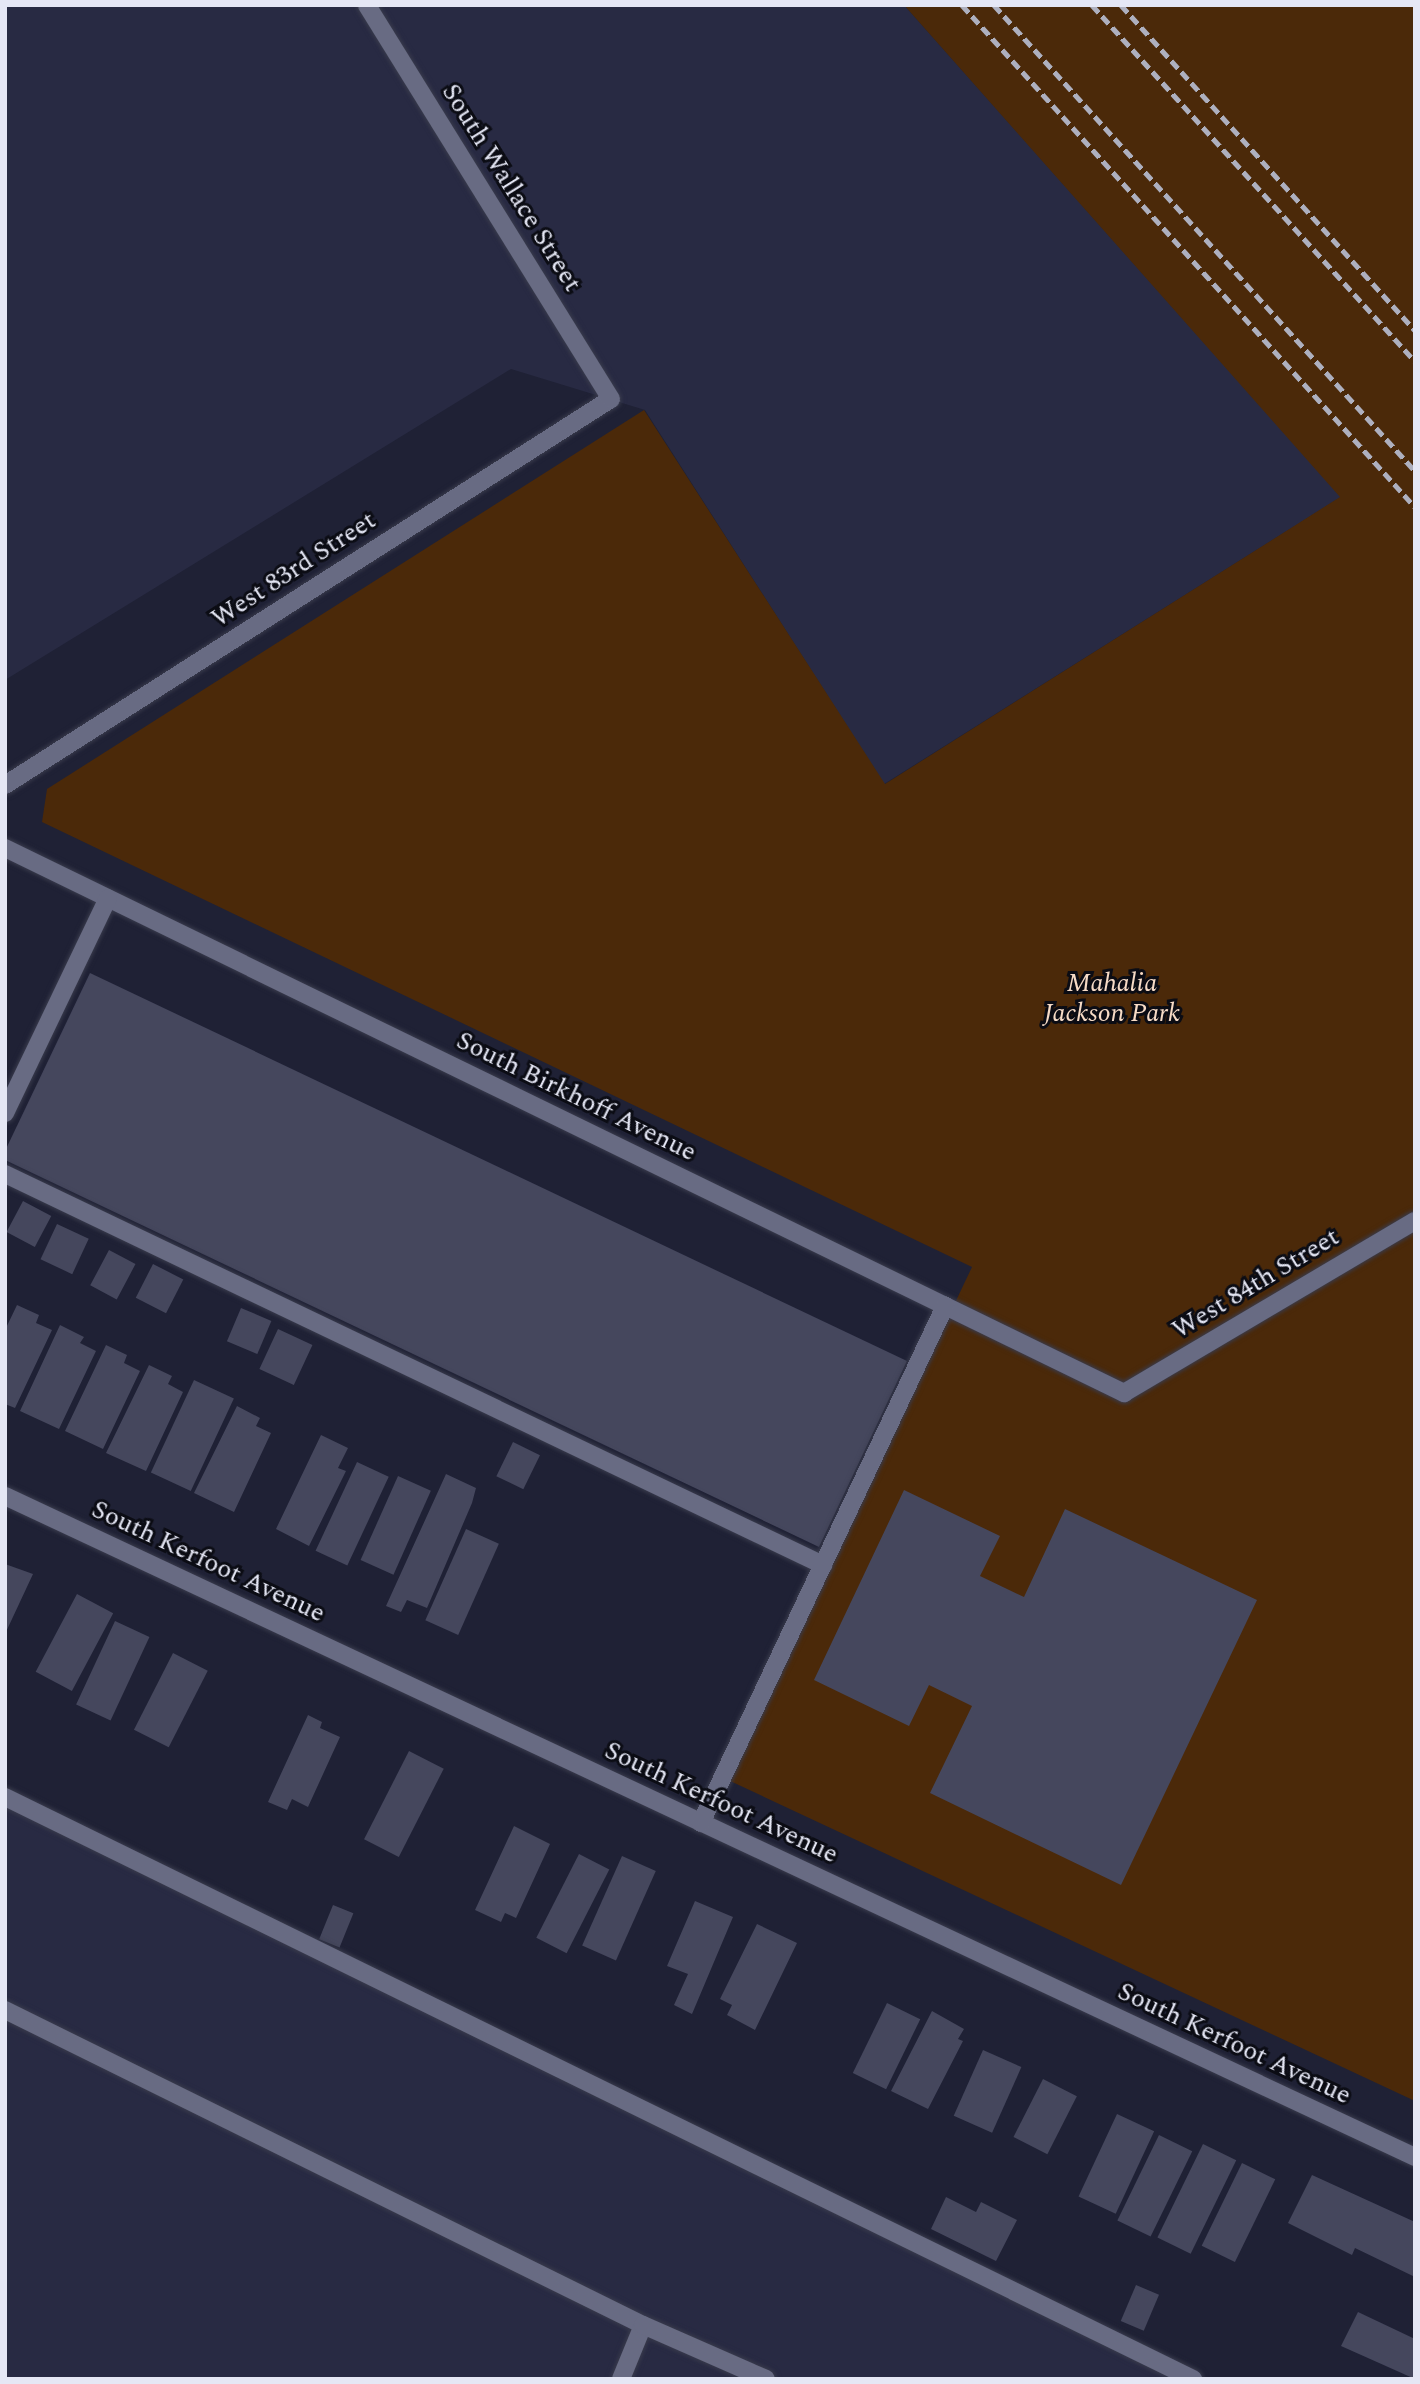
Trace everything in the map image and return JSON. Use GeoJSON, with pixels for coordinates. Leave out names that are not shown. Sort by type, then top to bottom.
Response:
{"type":"FeatureCollection","features":[{"type":"Feature","properties":{"kind":"street","name":"South Wallace Street"},"geometry":{"type":"LineString","coordinates":[[367,5],[611,399]]}},
{"type":"Feature","properties":{"kind":"street","name":"West 83rd Street"},"geometry":{"type":"LineString","coordinates":[[5,785],[611,399]]}},
{"type":"Feature","properties":{"kind":"street","name":"South Birkhoff Avenue"},"geometry":{"type":"LineString","coordinates":[[5,848],[1124,1393]]}},
{"type":"Feature","properties":{"kind":"street"},"geometry":{"type":"LineString","coordinates":[[5,1113],[108,898]]}},
{"type":"Feature","properties":{"kind":"street"},"geometry":{"type":"LineString","coordinates":[[5,1174],[822,1565]]}},
{"type":"Feature","properties":{"kind":"street","name":"West 84th Street"},"geometry":{"type":"LineString","coordinates":[[1124,1393],[1415,1221]]}},
{"type":"Feature","properties":{"kind":"street"},"geometry":{"type":"LineString","coordinates":[[701,1823],[945,1306]]}},
{"type":"Feature","properties":{"kind":"street","name":"South Kerfoot Avenue"},"geometry":{"type":"LineString","coordinates":[[5,1496],[1415,2157]]}},
{"type":"Feature","properties":{"kind":"street"},"geometry":{"type":"LineString","coordinates":[[5,1797],[1193,2379]]}},
{"type":"Feature","properties":{"kind":"street"},"geometry":{"type":"LineString","coordinates":[[5,2010],[643,2325],[766,2379]]}},
{"type":"Feature","properties":{"kind":"street"},"geometry":{"type":"LineString","coordinates":[[621,2379],[643,2325]]}},
{"type":"Feature","properties":{"kind":"shaded area"},"geometry":{"type":"Polygon","coordinates":[[[5,5],[904,5],[1341,497],[884,784],[645,410],[511,369],[5,680],[5,5]]]}},
{"type":"Feature","properties":{"kind":"shaded area"},"geometry":{"type":"Polygon","coordinates":[[[5,1797],[1191,2379],[5,2379],[5,1797]]]}},
{"type":"Feature","properties":{"kind":"green space","name":"Mahalia Jackson Park"},"geometry":{"type":"Polygon","coordinates":[[[904,5],[1415,5],[1415,2101],[728,1780],[972,1267],[42,822],[47,789],[644,410],[885,784],[1340,497],[904,5]]]}},
{"type":"Feature","properties":{"kind":"building"},"geometry":{"type":"Polygon","coordinates":[[[90,973],[907,1361],[819,1547],[5,1160],[5,1151],[90,973]]]}},
{"type":"Feature","properties":{"kind":"building"},"geometry":{"type":"Polygon","coordinates":[[[23,1201],[51,1216],[35,1247],[7,1232],[23,1201]]]}},
{"type":"Feature","properties":{"kind":"building"},"geometry":{"type":"Polygon","coordinates":[[[57,1224],[89,1239],[72,1274],[41,1259],[57,1224]]]}},
{"type":"Feature","properties":{"kind":"building"},"geometry":{"type":"Polygon","coordinates":[[[109,1250],[135,1264],[117,1299],[90,1285],[109,1250]]]}},
{"type":"Feature","properties":{"kind":"building"},"geometry":{"type":"Polygon","coordinates":[[[153,1264],[183,1279],[166,1313],[136,1298],[153,1264]]]}},
{"type":"Feature","properties":{"kind":"building"},"geometry":{"type":"Polygon","coordinates":[[[17,1305],[39,1315],[36,1323],[52,1330],[15,1408],[5,1404],[5,1330],[17,1305]]]}},
{"type":"Feature","properties":{"kind":"building"},"geometry":{"type":"Polygon","coordinates":[[[241,1308],[271,1321],[257,1354],[227,1341],[241,1308]]]}},
{"type":"Feature","properties":{"kind":"building"},"geometry":{"type":"Polygon","coordinates":[[[60,1325],[84,1337],[80,1343],[96,1351],[59,1429],[20,1411],[60,1325]]]}},
{"type":"Feature","properties":{"kind":"building"},"geometry":{"type":"Polygon","coordinates":[[[278,1329],[312,1345],[294,1385],[259,1369],[278,1329]]]}},
{"type":"Feature","properties":{"kind":"building"},"geometry":{"type":"Polygon","coordinates":[[[106,1345],[127,1355],[124,1363],[140,1371],[103,1449],[65,1431],[106,1345]]]}},
{"type":"Feature","properties":{"kind":"building"},"geometry":{"type":"Polygon","coordinates":[[[149,1365],[172,1376],[168,1384],[183,1392],[146,1471],[106,1453],[149,1365]]]}},
{"type":"Feature","properties":{"kind":"building"},"geometry":{"type":"Polygon","coordinates":[[[194,1380],[234,1399],[191,1491],[151,1472],[194,1380]]]}},
{"type":"Feature","properties":{"kind":"building"},"geometry":{"type":"Polygon","coordinates":[[[237,1406],[260,1418],[256,1426],[271,1433],[234,1512],[194,1493],[237,1406]]]}},
{"type":"Feature","properties":{"kind":"building"},"geometry":{"type":"Polygon","coordinates":[[[321,1435],[348,1448],[338,1468],[346,1471],[309,1546],[276,1529],[321,1435]]]}},
{"type":"Feature","properties":{"kind":"building"},"geometry":{"type":"Polygon","coordinates":[[[513,1442],[540,1455],[523,1489],[496,1476],[513,1442]]]}},
{"type":"Feature","properties":{"kind":"building"},"geometry":{"type":"Polygon","coordinates":[[[357,1462],[389,1477],[347,1566],[316,1551],[357,1462]]]}},
{"type":"Feature","properties":{"kind":"building"},"geometry":{"type":"Polygon","coordinates":[[[446,1474],[476,1488],[472,1503],[427,1608],[407,1600],[401,1612],[386,1606],[446,1474]]]}},
{"type":"Feature","properties":{"kind":"building"},"geometry":{"type":"Polygon","coordinates":[[[398,1476],[431,1491],[393,1575],[361,1560],[398,1476]]]}},
{"type":"Feature","properties":{"kind":"building"},"geometry":{"type":"Polygon","coordinates":[[[904,1490],[1000,1536],[980,1576],[1024,1597],[1065,1509],[1257,1600],[1121,1885],[930,1793],[972,1706],[929,1685],[909,1726],[814,1680],[904,1490]]]}},
{"type":"Feature","properties":{"kind":"building"},"geometry":{"type":"Polygon","coordinates":[[[466,1529],[499,1544],[458,1635],[425,1620],[466,1529]]]}},
{"type":"Feature","properties":{"kind":"building"},"geometry":{"type":"Polygon","coordinates":[[[5,1564],[33,1574],[5,1634],[5,1564]]]}},
{"type":"Feature","properties":{"kind":"building"},"geometry":{"type":"Polygon","coordinates":[[[77,1594],[113,1613],[72,1691],[36,1672],[77,1594]]]}},
{"type":"Feature","properties":{"kind":"building"},"geometry":{"type":"Polygon","coordinates":[[[115,1621],[149,1637],[111,1720],[76,1704],[115,1621]]]}},
{"type":"Feature","properties":{"kind":"building"},"geometry":{"type":"Polygon","coordinates":[[[173,1653],[208,1671],[169,1747],[134,1730],[173,1653]]]}},
{"type":"Feature","properties":{"kind":"building"},"geometry":{"type":"Polygon","coordinates":[[[308,1715],[322,1722],[320,1728],[340,1737],[308,1807],[292,1799],[287,1810],[268,1802],[308,1715]]]}},
{"type":"Feature","properties":{"kind":"building"},"geometry":{"type":"Polygon","coordinates":[[[409,1751],[444,1769],[399,1857],[364,1839],[409,1751]]]}},
{"type":"Feature","properties":{"kind":"building"},"geometry":{"type":"Polygon","coordinates":[[[514,1826],[550,1844],[516,1918],[505,1913],[501,1922],[475,1910],[514,1826]]]}},
{"type":"Feature","properties":{"kind":"building"},"geometry":{"type":"Polygon","coordinates":[[[579,1854],[609,1869],[567,1953],[536,1938],[579,1854]]]}},
{"type":"Feature","properties":{"kind":"building"},"geometry":{"type":"Polygon","coordinates":[[[622,1856],[656,1871],[616,1961],[582,1946],[622,1856]]]}},
{"type":"Feature","properties":{"kind":"building"},"geometry":{"type":"Polygon","coordinates":[[[695,1901],[733,1917],[692,2014],[674,2005],[688,1974],[667,1966],[695,1901]]]}},
{"type":"Feature","properties":{"kind":"building"},"geometry":{"type":"Polygon","coordinates":[[[333,1905],[353,1913],[340,1948],[319,1939],[333,1905]]]}},
{"type":"Feature","properties":{"kind":"building"},"geometry":{"type":"Polygon","coordinates":[[[757,1924],[797,1943],[755,2030],[727,2015],[732,2005],[720,1999],[757,1924]]]}},
{"type":"Feature","properties":{"kind":"building"},"geometry":{"type":"Polygon","coordinates":[[[887,2003],[920,2019],[886,2089],[853,2073],[887,2003]]]}},
{"type":"Feature","properties":{"kind":"building"},"geometry":{"type":"Polygon","coordinates":[[[932,2011],[964,2029],[958,2039],[963,2041],[928,2109],[891,2091],[932,2011]]]}},
{"type":"Feature","properties":{"kind":"building"},"geometry":{"type":"Polygon","coordinates":[[[983,2050],[1021,2067],[992,2133],[954,2116],[983,2050]]]}},
{"type":"Feature","properties":{"kind":"building"},"geometry":{"type":"Polygon","coordinates":[[[1043,2079],[1077,2096],[1047,2154],[1013,2137],[1043,2079]]]}},
{"type":"Feature","properties":{"kind":"building"},"geometry":{"type":"Polygon","coordinates":[[[1117,2114],[1154,2131],[1116,2214],[1079,2196],[1117,2114]]]}},
{"type":"Feature","properties":{"kind":"building"},"geometry":{"type":"Polygon","coordinates":[[[1159,2135],[1192,2151],[1151,2237],[1117,2220],[1159,2135]]]}},
{"type":"Feature","properties":{"kind":"building"},"geometry":{"type":"Polygon","coordinates":[[[1203,2144],[1236,2160],[1191,2254],[1157,2237],[1203,2144]]]}},
{"type":"Feature","properties":{"kind":"building"},"geometry":{"type":"Polygon","coordinates":[[[1242,2163],[1275,2179],[1235,2262],[1202,2246],[1242,2163]]]}},
{"type":"Feature","properties":{"kind":"building"},"geometry":{"type":"Polygon","coordinates":[[[1312,2175],[1415,2222],[1415,2277],[1355,2248],[1352,2255],[1288,2223],[1312,2175]]]}},
{"type":"Feature","properties":{"kind":"building"},"geometry":{"type":"Polygon","coordinates":[[[946,2197],[976,2212],[981,2202],[1017,2220],[996,2261],[931,2229],[946,2197]]]}},
{"type":"Feature","properties":{"kind":"building"},"geometry":{"type":"Polygon","coordinates":[[[1136,2285],[1159,2295],[1144,2331],[1121,2321],[1136,2285]]]}},
{"type":"Feature","properties":{"kind":"building"},"geometry":{"type":"Polygon","coordinates":[[[1358,2312],[1415,2339],[1415,2379],[1341,2346],[1358,2312]]]}},
{"type":"Feature","properties":{"kind":"railway"},"geometry":{"type":"LineString","coordinates":[[962,5],[1415,507]]}},
{"type":"Feature","properties":{"kind":"railway"},"geometry":{"type":"LineString","coordinates":[[994,5],[1415,471]]}},
{"type":"Feature","properties":{"kind":"railway"},"geometry":{"type":"LineString","coordinates":[[1092,5],[1415,361]]}},
{"type":"Feature","properties":{"kind":"railway"},"geometry":{"type":"LineString","coordinates":[[1121,5],[1415,330]]}}]}
